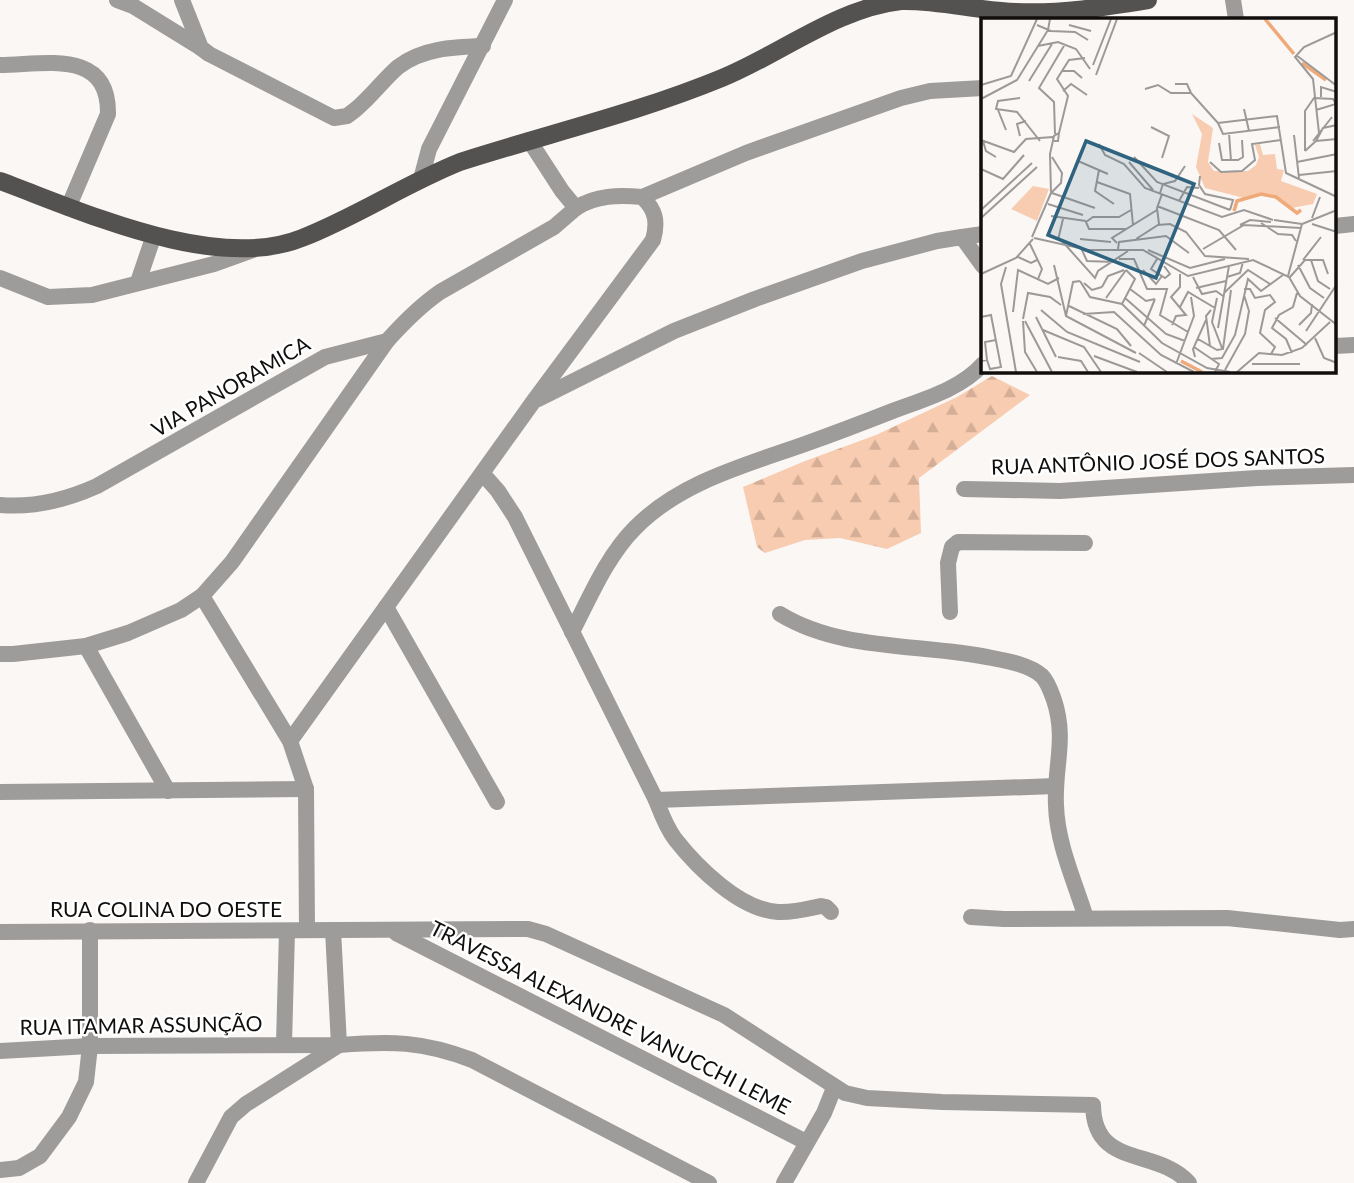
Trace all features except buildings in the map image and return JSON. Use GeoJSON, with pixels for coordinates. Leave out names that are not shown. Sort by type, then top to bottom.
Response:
{"type":"FeatureCollection","features":[{"type":"Feature","properties":{"kind":"main road"},"geometry":{"type":"LineString","coordinates":[[0,181],[68,208],[154,235],[223,247],[257,248],[301,238],[460,162],[680,95],[740,71],[818,29],[862,11],[901,1],[942,1],[971,8],[1016,12],[1065,11],[1148,0]]}},
{"type":"Feature","properties":{"kind":"street"},"geometry":{"type":"LineString","coordinates":[[117,0],[133,6],[219,59],[334,118],[347,116],[355,110],[398,67],[416,56],[458,47],[483,46]]}},
{"type":"Feature","properties":{"kind":"street"},"geometry":{"type":"LineString","coordinates":[[182,0],[201,48]]}},
{"type":"Feature","properties":{"kind":"street"},"geometry":{"type":"LineString","coordinates":[[421,179],[429,149],[502,7],[516,0]]}},
{"type":"Feature","properties":{"kind":"street"},"geometry":{"type":"LineString","coordinates":[[1233,0],[1236,18]]}},
{"type":"Feature","properties":{"kind":"street"},"geometry":{"type":"LineString","coordinates":[[0,65],[68,63],[86,69],[99,78],[105,89],[108,114],[68,208]]}},
{"type":"Feature","properties":{"kind":"street"},"geometry":{"type":"LineString","coordinates":[[0,653],[86,646],[128,633],[181,610],[202,596],[232,562],[387,341],[431,298],[554,227],[585,202],[604,196],[642,197],[746,153],[901,98],[930,91],[981,88]]}},
{"type":"Feature","properties":{"kind":"street"},"geometry":{"type":"LineString","coordinates":[[529,140],[576,208]]}},
{"type":"Feature","properties":{"kind":"street"},"geometry":{"type":"LineString","coordinates":[[290,741],[533,402],[653,240],[657,226],[655,215],[642,197]]}},
{"type":"Feature","properties":{"kind":"street"},"geometry":{"type":"LineString","coordinates":[[1336,226],[1354,224]]}},
{"type":"Feature","properties":{"kind":"street"},"geometry":{"type":"LineString","coordinates":[[533,402],[674,331],[755,299],[862,261],[937,241],[981,234]]}},
{"type":"Feature","properties":{"kind":"street"},"geometry":{"type":"LineString","coordinates":[[138,282],[154,235]]}},
{"type":"Feature","properties":{"kind":"street"},"geometry":{"type":"LineString","coordinates":[[962,237],[981,262]]}},
{"type":"Feature","properties":{"kind":"street"},"geometry":{"type":"LineString","coordinates":[[0,278],[34,292],[61,298],[92,295],[214,264],[257,248]]}},
{"type":"Feature","properties":{"kind":"street","name":"VIA PANORAMICA"},"geometry":{"type":"LineString","coordinates":[[0,505],[50,503],[89,490],[325,356],[387,341]]}},
{"type":"Feature","properties":{"kind":"street"},"geometry":{"type":"LineString","coordinates":[[1336,346],[1354,345]]}},
{"type":"Feature","properties":{"kind":"street"},"geometry":{"type":"LineString","coordinates":[[572,632],[615,553],[635,528],[667,503],[695,486],[737,467],[951,388],[981,366]]}},
{"type":"Feature","properties":{"kind":"street"},"geometry":{"type":"LineString","coordinates":[[483,474],[515,517],[673,836],[693,860],[745,902],[778,912],[821,906],[831,912]]}},
{"type":"Feature","properties":{"kind":"street","name":"RUA ANTÔNIO JOSÉ DOS SANTOS"},"geometry":{"type":"LineString","coordinates":[[964,489],[1060,491],[1256,478],[1354,475]]}},
{"type":"Feature","properties":{"kind":"street"},"geometry":{"type":"LineString","coordinates":[[950,612],[948,563],[951,547],[958,542],[1085,543]]}},
{"type":"Feature","properties":{"kind":"street"},"geometry":{"type":"LineString","coordinates":[[202,596],[290,741],[306,789],[307,930]]}},
{"type":"Feature","properties":{"kind":"street"},"geometry":{"type":"LineString","coordinates":[[386,607],[497,802]]}},
{"type":"Feature","properties":{"kind":"street"},"geometry":{"type":"LineString","coordinates":[[780,614],[815,631],[849,639],[979,655],[1025,667],[1041,676],[1050,688],[1058,714],[1061,743],[1056,786],[1058,825],[1086,918]]}},
{"type":"Feature","properties":{"kind":"street"},"geometry":{"type":"LineString","coordinates":[[86,646],[168,791]]}},
{"type":"Feature","properties":{"kind":"street"},"geometry":{"type":"LineString","coordinates":[[656,800],[1056,786]]}},
{"type":"Feature","properties":{"kind":"street"},"geometry":{"type":"LineString","coordinates":[[0,792],[306,789]]}},
{"type":"Feature","properties":{"kind":"street"},"geometry":{"type":"LineString","coordinates":[[971,917],[1227,918],[1340,930],[1354,929]]}},
{"type":"Feature","properties":{"kind":"street","name":"RUA COLINA DO OESTE"},"geometry":{"type":"LineString","coordinates":[[0,932],[394,932],[528,929],[546,934],[724,1014],[845,1093],[867,1098],[1093,1105],[1093,1121],[1098,1135],[1109,1145],[1174,1171],[1189,1183]]}},
{"type":"Feature","properties":{"kind":"street"},"geometry":{"type":"LineString","coordinates":[[0,1170],[19,1168],[40,1156],[69,1117],[86,1082],[90,1046],[90,930]]}},
{"type":"Feature","properties":{"kind":"street"},"geometry":{"type":"LineString","coordinates":[[196,1183],[231,1117],[246,1104],[339,1045],[333,930]]}},
{"type":"Feature","properties":{"kind":"street"},"geometry":{"type":"LineString","coordinates":[[284,1044],[287,931]]}},
{"type":"Feature","properties":{"kind":"street","name":"TRAVESSA ALEXANDRE VANUCCHI LEME"},"geometry":{"type":"LineString","coordinates":[[394,932],[806,1142]]}},
{"type":"Feature","properties":{"kind":"street","name":"RUA ITAMAR ASSUNÇÃO"},"geometry":{"type":"LineString","coordinates":[[0,1051],[90,1046],[411,1043],[443,1049],[483,1066],[709,1183]]}},
{"type":"Feature","properties":{"kind":"street"},"geometry":{"type":"LineString","coordinates":[[784,1183],[824,1113],[834,1087]]}},
{"type":"Feature","properties":{"kind":"green space"},"geometry":{"type":"Polygon","coordinates":[[[992,376],[1030,395],[919,478],[921,533],[887,549],[840,538],[805,540],[765,553],[757,547],[743,487],[876,435],[957,397],[992,376]]]}}]}
